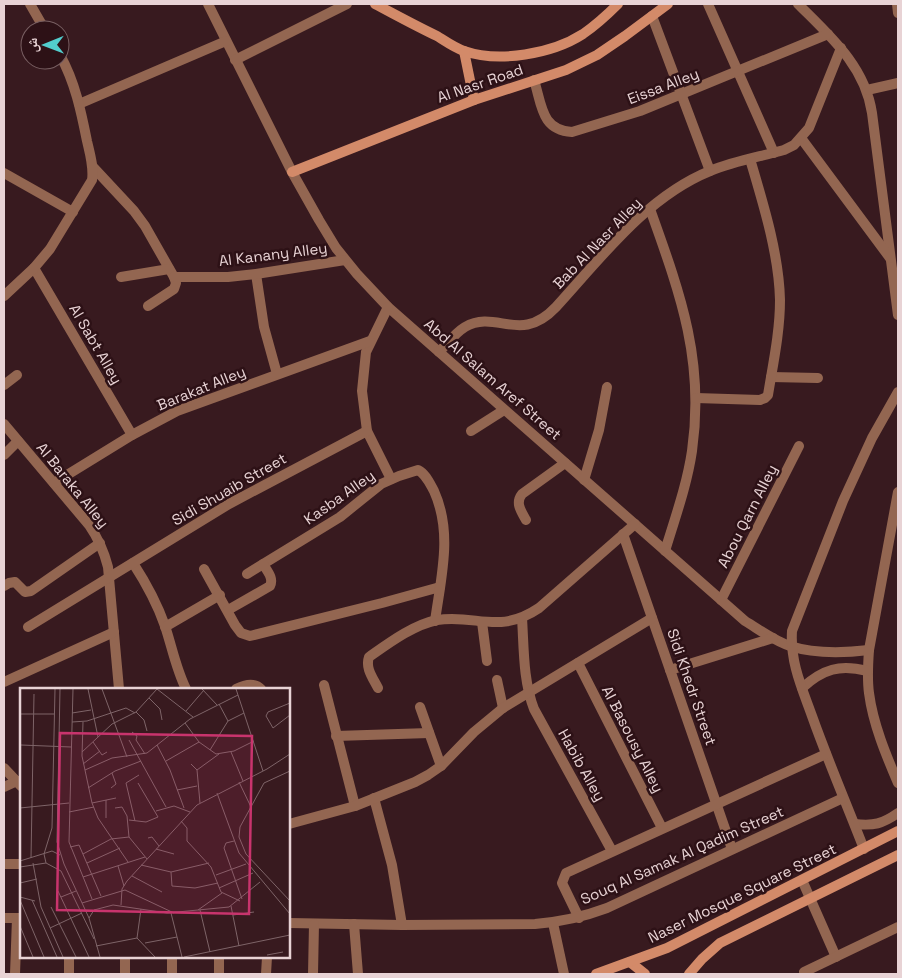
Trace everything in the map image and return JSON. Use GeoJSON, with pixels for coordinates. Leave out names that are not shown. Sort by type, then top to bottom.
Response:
{"type":"FeatureCollection","features":[{"type":"Feature","properties":{"kind":"main road","name":"Al Nasr Road"},"geometry":{"type":"LineString","coordinates":[[376,4],[464,51],[488,56],[536,53],[559,46],[581,35],[601,21],[618,4]]}},
{"type":"Feature","properties":{"kind":"main road","name":"Al Nasr Road"},"geometry":{"type":"LineString","coordinates":[[292,172],[474,100],[566,70],[597,55],[668,4]]}},
{"type":"Feature","properties":{"kind":"main road"},"geometry":{"type":"LineString","coordinates":[[464,51],[474,100]]}},
{"type":"Feature","properties":{"kind":"main road","name":"Naser Mosque Square Street"},"geometry":{"type":"LineString","coordinates":[[596,974],[667,948],[898,831]]}},
{"type":"Feature","properties":{"kind":"main road"},"geometry":{"type":"LineString","coordinates":[[689,974],[702,958],[720,943],[898,855]]}},
{"type":"Feature","properties":{"kind":"main road"},"geometry":{"type":"LineString","coordinates":[[612,974],[625,964],[645,974]]}},
{"type":"Feature","properties":{"kind":"street"},"geometry":{"type":"LineString","coordinates":[[30,4],[39,20]]}},
{"type":"Feature","properties":{"kind":"street","name":"Abd Al Salam Aref Street"},"geometry":{"type":"LineString","coordinates":[[208,4],[292,172],[319,220],[356,274],[388,307],[745,621],[773,638],[791,646],[830,652],[869,650]]}},
{"type":"Feature","properties":{"kind":"street"},"geometry":{"type":"LineString","coordinates":[[235,60],[346,4]]}},
{"type":"Feature","properties":{"kind":"street"},"geometry":{"type":"LineString","coordinates":[[708,4],[774,153]]}},
{"type":"Feature","properties":{"kind":"street"},"geometry":{"type":"LineString","coordinates":[[798,4],[841,48],[867,90],[893,253],[898,315]]}},
{"type":"Feature","properties":{"kind":"street"},"geometry":{"type":"LineString","coordinates":[[897,4],[898,13]]}},
{"type":"Feature","properties":{"kind":"street"},"geometry":{"type":"LineString","coordinates":[[652,16],[710,171]]}},
{"type":"Feature","properties":{"kind":"street","name":"Eissa Alley"},"geometry":{"type":"LineString","coordinates":[[534,80],[547,121],[554,128],[572,132],[607,122],[682,95],[828,34]]}},
{"type":"Feature","properties":{"kind":"street"},"geometry":{"type":"LineString","coordinates":[[79,104],[226,41]]}},
{"type":"Feature","properties":{"kind":"street","name":"Bab Al Nasr Alley"},"geometry":{"type":"LineString","coordinates":[[439,352],[463,328],[473,324],[494,322],[517,326],[539,321],[548,315],[627,230],[668,194],[688,181],[710,171],[774,153],[794,145],[809,128],[841,48]]}},
{"type":"Feature","properties":{"kind":"street"},"geometry":{"type":"LineString","coordinates":[[4,296],[34,268],[50,249],[90,186],[93,167],[79,104],[67,70]]}},
{"type":"Feature","properties":{"kind":"street"},"geometry":{"type":"LineString","coordinates":[[867,90],[898,83]]}},
{"type":"Feature","properties":{"kind":"street"},"geometry":{"type":"LineString","coordinates":[[801,138],[893,253]]}},
{"type":"Feature","properties":{"kind":"street"},"geometry":{"type":"LineString","coordinates":[[696,398],[765,398],[768,395],[779,320],[778,278],[761,199],[750,159]]}},
{"type":"Feature","properties":{"kind":"street"},"geometry":{"type":"LineString","coordinates":[[93,167],[134,211],[176,283],[174,289],[148,306]]}},
{"type":"Feature","properties":{"kind":"street"},"geometry":{"type":"LineString","coordinates":[[4,173],[72,212]]}},
{"type":"Feature","properties":{"kind":"street"},"geometry":{"type":"LineString","coordinates":[[650,209],[682,302],[690,334],[696,398],[693,443],[686,478],[665,551]]}},
{"type":"Feature","properties":{"kind":"street","name":"Al Kanany Alley"},"geometry":{"type":"LineString","coordinates":[[121,277],[171,273],[228,277],[345,260]]}},
{"type":"Feature","properties":{"kind":"street","name":"Al Sabt Alley"},"geometry":{"type":"LineString","coordinates":[[34,268],[132,435]]}},
{"type":"Feature","properties":{"kind":"street"},"geometry":{"type":"LineString","coordinates":[[256,274],[264,327],[278,374]]}},
{"type":"Feature","properties":{"kind":"street"},"geometry":{"type":"LineString","coordinates":[[388,307],[370,341],[366,352],[362,378],[363,405],[367,431],[391,479]]}},
{"type":"Feature","properties":{"kind":"street","name":"Barakat Alley"},"geometry":{"type":"LineString","coordinates":[[54,483],[132,435],[177,411],[370,341]]}},
{"type":"Feature","properties":{"kind":"street"},"geometry":{"type":"LineString","coordinates":[[4,385],[17,374]]}},
{"type":"Feature","properties":{"kind":"street"},"geometry":{"type":"LineString","coordinates":[[771,377],[818,378]]}},
{"type":"Feature","properties":{"kind":"street"},"geometry":{"type":"LineString","coordinates":[[584,480],[600,430],[607,386]]}},
{"type":"Feature","properties":{"kind":"street"},"geometry":{"type":"LineString","coordinates":[[864,849],[794,668],[791,646],[792,631],[830,533],[872,438],[898,392]]}},
{"type":"Feature","properties":{"kind":"street"},"geometry":{"type":"LineString","coordinates":[[471,432],[504,410]]}},
{"type":"Feature","properties":{"kind":"street","name":"Al Baraka Alley"},"geometry":{"type":"LineString","coordinates":[[4,424],[89,525],[100,543],[105,555],[108,578],[118,688]]}},
{"type":"Feature","properties":{"kind":"street","name":"Sidi Shuaib Street"},"geometry":{"type":"LineString","coordinates":[[28,627],[229,504],[367,431]]}},
{"type":"Feature","properties":{"kind":"street"},"geometry":{"type":"LineString","coordinates":[[4,455],[18,441]]}},
{"type":"Feature","properties":{"kind":"street","name":"Abou Qarn Alley"},"geometry":{"type":"LineString","coordinates":[[721,600],[799,446]]}},
{"type":"Feature","properties":{"kind":"street"},"geometry":{"type":"LineString","coordinates":[[526,520],[518,503],[519,498],[565,463]]}},
{"type":"Feature","properties":{"kind":"street","name":"Kasba Alley"},"geometry":{"type":"LineString","coordinates":[[247,574],[340,518],[366,495],[391,479],[418,470],[422,472],[432,488],[441,510],[445,534],[435,621]]}},
{"type":"Feature","properties":{"kind":"street"},"geometry":{"type":"LineString","coordinates":[[898,492],[894,548],[869,650],[867,671],[868,693],[873,716],[898,783]]}},
{"type":"Feature","properties":{"kind":"street"},"geometry":{"type":"LineString","coordinates":[[378,688],[368,668],[367,662],[369,657],[416,627],[435,621],[452,619],[502,622],[522,618],[539,608],[635,524]]}},
{"type":"Feature","properties":{"kind":"street","name":"Sidi Khedr Street"},"geometry":{"type":"LineString","coordinates":[[623,534],[732,849]]}},
{"type":"Feature","properties":{"kind":"street"},"geometry":{"type":"LineString","coordinates":[[4,586],[15,582],[28,592],[100,543]]}},
{"type":"Feature","properties":{"kind":"street"},"geometry":{"type":"LineString","coordinates":[[133,563],[152,594],[186,688]]}},
{"type":"Feature","properties":{"kind":"street"},"geometry":{"type":"LineString","coordinates":[[228,610],[270,586],[272,582],[271,577],[263,564]]}},
{"type":"Feature","properties":{"kind":"street"},"geometry":{"type":"LineString","coordinates":[[204,570],[241,633],[250,636],[440,587]]}},
{"type":"Feature","properties":{"kind":"street"},"geometry":{"type":"LineString","coordinates":[[165,627],[220,595]]}},
{"type":"Feature","properties":{"kind":"street","name":"Habib Alley"},"geometry":{"type":"LineString","coordinates":[[522,618],[528,692],[538,716],[612,851]]}},
{"type":"Feature","properties":{"kind":"street"},"geometry":{"type":"LineString","coordinates":[[290,824],[354,806],[415,782],[441,766],[488,719],[503,708],[652,618]]}},
{"type":"Feature","properties":{"kind":"street"},"geometry":{"type":"LineString","coordinates":[[482,622],[487,661]]}},
{"type":"Feature","properties":{"kind":"street"},"geometry":{"type":"LineString","coordinates":[[4,682],[114,632]]}},
{"type":"Feature","properties":{"kind":"street"},"geometry":{"type":"LineString","coordinates":[[670,670],[773,638]]}},
{"type":"Feature","properties":{"kind":"street","name":"Al Basousy Alley"},"geometry":{"type":"LineString","coordinates":[[578,663],[662,828]]}},
{"type":"Feature","properties":{"kind":"street"},"geometry":{"type":"LineString","coordinates":[[802,688],[812,678],[825,671],[839,668],[867,671]]}},
{"type":"Feature","properties":{"kind":"street"},"geometry":{"type":"LineString","coordinates":[[498,680],[503,708]]}},
{"type":"Feature","properties":{"kind":"street"},"geometry":{"type":"LineString","coordinates":[[239,688],[248,685],[254,685],[259,688]]}},
{"type":"Feature","properties":{"kind":"street"},"geometry":{"type":"LineString","coordinates":[[324,685],[354,806]]}},
{"type":"Feature","properties":{"kind":"street"},"geometry":{"type":"LineString","coordinates":[[420,708],[441,766]]}},
{"type":"Feature","properties":{"kind":"street"},"geometry":{"type":"LineString","coordinates":[[336,736],[429,733]]}},
{"type":"Feature","properties":{"kind":"street"},"geometry":{"type":"LineString","coordinates":[[579,918],[562,883],[566,873],[826,754]]}},
{"type":"Feature","properties":{"kind":"street"},"geometry":{"type":"LineString","coordinates":[[4,768],[19,784]]}},
{"type":"Feature","properties":{"kind":"street"},"geometry":{"type":"LineString","coordinates":[[4,787],[19,784]]}},
{"type":"Feature","properties":{"kind":"street"},"geometry":{"type":"LineString","coordinates":[[374,798],[392,865],[402,925]]}},
{"type":"Feature","properties":{"kind":"street","name":"Souq Al Samak Al Qadim Street"},"geometry":{"type":"LineString","coordinates":[[290,923],[402,925],[553,923],[579,918],[607,908],[843,798]]}},
{"type":"Feature","properties":{"kind":"street"},"geometry":{"type":"LineString","coordinates":[[854,824],[870,826],[885,822],[898,813]]}},
{"type":"Feature","properties":{"kind":"street"},"geometry":{"type":"LineString","coordinates":[[4,864],[20,864]]}},
{"type":"Feature","properties":{"kind":"street"},"geometry":{"type":"LineString","coordinates":[[802,880],[836,957]]}},
{"type":"Feature","properties":{"kind":"street"},"geometry":{"type":"LineString","coordinates":[[4,918],[19,918],[15,974]]}},
{"type":"Feature","properties":{"kind":"street"},"geometry":{"type":"LineString","coordinates":[[553,923],[564,974]]}},
{"type":"Feature","properties":{"kind":"street"},"geometry":{"type":"LineString","coordinates":[[313,974],[314,924]]}},
{"type":"Feature","properties":{"kind":"street"},"geometry":{"type":"LineString","coordinates":[[354,924],[358,974]]}},
{"type":"Feature","properties":{"kind":"street"},"geometry":{"type":"LineString","coordinates":[[804,972],[898,927]]}},
{"type":"Feature","properties":{"kind":"street"},"geometry":{"type":"LineString","coordinates":[[68,974],[69,958]]}},
{"type":"Feature","properties":{"kind":"street"},"geometry":{"type":"LineString","coordinates":[[125,958],[125,974]]}},
{"type":"Feature","properties":{"kind":"street"},"geometry":{"type":"LineString","coordinates":[[172,958],[172,974]]}},
{"type":"Feature","properties":{"kind":"street"},"geometry":{"type":"LineString","coordinates":[[219,958],[219,974]]}},
{"type":"Feature","properties":{"kind":"street"},"geometry":{"type":"LineString","coordinates":[[266,974],[267,958]]}}]}
